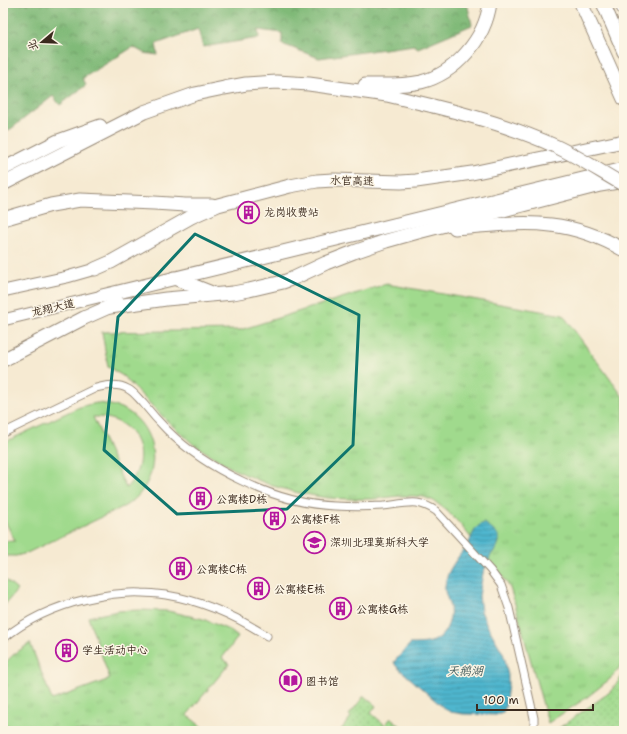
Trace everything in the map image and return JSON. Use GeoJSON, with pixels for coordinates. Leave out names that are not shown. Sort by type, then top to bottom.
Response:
{"type":"FeatureCollection","features":[{"type":"Feature","properties":{"kind":"highway"},"geometry":{"type":"LineString","coordinates":[[3,169],[58,141],[195,94],[246,84],[276,82],[392,86],[423,81],[447,70],[466,54],[473,45],[485,22],[490,3]]}},
{"type":"Feature","properties":{"kind":"highway"},"geometry":{"type":"LineString","coordinates":[[621,3],[624,9]]}},
{"type":"Feature","properties":{"kind":"highway"},"geometry":{"type":"LineString","coordinates":[[604,4],[624,52]]}},
{"type":"Feature","properties":{"kind":"highway"},"geometry":{"type":"LineString","coordinates":[[583,7],[624,99]]}},
{"type":"Feature","properties":{"kind":"highway"},"geometry":{"type":"LineString","coordinates":[[309,84],[387,95],[464,114],[502,126],[555,146],[624,185]]}},
{"type":"Feature","properties":{"kind":"highway"},"geometry":{"type":"LineString","coordinates":[[3,184],[92,137],[144,112]]}},
{"type":"Feature","properties":{"kind":"highway","name":"水官高速"},"geometry":{"type":"LineString","coordinates":[[95,269],[111,262],[191,217],[218,205],[290,186],[317,181],[333,180],[401,182],[439,178],[517,164],[624,141]]}},
{"type":"Feature","properties":{"kind":"highway"},"geometry":{"type":"LineString","coordinates":[[102,296],[624,170]]}},
{"type":"Feature","properties":{"kind":"highway"},"geometry":{"type":"LineString","coordinates":[[110,307],[166,299],[215,295],[249,290],[283,282],[354,252],[386,241],[600,185],[624,181]]}},
{"type":"Feature","properties":{"kind":"highway"},"geometry":{"type":"LineString","coordinates":[[3,219],[51,205],[80,200],[154,203],[185,206],[218,205]]}},
{"type":"Feature","properties":{"kind":"highway"},"geometry":{"type":"LineString","coordinates":[[418,232],[500,225],[551,224],[592,234],[624,250]]}},
{"type":"Feature","properties":{"kind":"highway"},"geometry":{"type":"LineString","coordinates":[[3,360],[77,321],[172,279],[215,295]]}},
{"type":"Feature","properties":{"kind":"main road"},"geometry":{"type":"LineString","coordinates":[[3,291],[67,277],[95,269]]}},
{"type":"Feature","properties":{"kind":"main road","name":"龙翔大道"},"geometry":{"type":"LineString","coordinates":[[3,320],[102,296]]}},
{"type":"Feature","properties":{"kind":"street"},"geometry":{"type":"LineString","coordinates":[[3,433],[96,388],[111,384],[118,385],[127,388],[134,393],[167,430],[187,449],[216,468],[262,490],[296,501],[317,505],[366,507],[415,503],[424,504],[436,511],[490,570],[501,585],[509,608],[532,709],[534,731]]}},
{"type":"Feature","properties":{"kind":"street"},"geometry":{"type":"LineString","coordinates":[[3,639],[27,622],[65,605],[109,595],[143,592],[192,601],[225,612],[267,636]]}},
{"type":"Feature","properties":{"kind":"highlighted area"},"geometry":{"type":"Polygon","coordinates":[[[195,234],[359,315],[353,445],[287,509],[177,514],[104,450],[118,317],[195,234]]]}},
{"type":"Feature","properties":{"kind":"green space"},"geometry":{"type":"Polygon","coordinates":[[[3,3],[467,3],[472,25],[418,48],[414,45],[319,58],[282,44],[282,33],[258,30],[259,38],[203,47],[198,29],[156,44],[158,55],[144,53],[133,47],[83,78],[86,85],[60,105],[53,96],[3,135],[3,3]]]}},
{"type":"Feature","properties":{"kind":"green space"},"geometry":{"type":"Polygon","coordinates":[[[386,284],[563,315],[624,398],[624,662],[610,679],[586,698],[548,723],[510,588],[459,523],[446,510],[434,501],[424,497],[400,496],[373,499],[328,498],[299,493],[273,486],[251,477],[233,469],[193,444],[166,420],[123,376],[108,367],[102,332],[240,330],[386,284]]]}},
{"type":"Feature","properties":{"kind":"green space"},"geometry":{"type":"Polygon","coordinates":[[[97,403],[120,408],[136,418],[144,427],[152,448],[153,460],[147,482],[138,496],[125,506],[27,553],[16,556],[3,556],[3,541],[15,541],[3,517],[3,443],[77,408],[97,403]],[[93,417],[126,488],[135,476],[139,464],[139,451],[136,440],[130,430],[120,423],[108,418],[93,417]]]}},
{"type":"Feature","properties":{"kind":"green space"},"geometry":{"type":"Polygon","coordinates":[[[3,578],[17,590],[3,607],[3,578]]]}},
{"type":"Feature","properties":{"kind":"green space"},"geometry":{"type":"Polygon","coordinates":[[[118,611],[168,611],[203,619],[229,630],[238,637],[222,658],[229,664],[187,715],[207,731],[3,731],[3,665],[13,655],[30,643],[52,700],[110,679],[88,617],[118,611]]]}},
{"type":"Feature","properties":{"kind":"green space"},"geometry":{"type":"Polygon","coordinates":[[[624,674],[624,731],[558,731],[559,728],[610,692],[624,674]]]}},
{"type":"Feature","properties":{"kind":"green space"},"geometry":{"type":"Polygon","coordinates":[[[364,696],[376,706],[371,713],[385,725],[391,718],[404,729],[402,731],[340,731],[351,717],[349,715],[364,696]]]}},
{"type":"Feature","properties":{"kind":"water","name":"天鹅湖"},"geometry":{"type":"Polygon","coordinates":[[[484,523],[499,536],[499,542],[483,573],[479,596],[481,611],[503,653],[508,676],[505,708],[503,712],[496,715],[463,714],[451,712],[445,709],[396,666],[394,662],[410,644],[424,644],[431,642],[436,640],[444,633],[450,618],[449,604],[445,590],[448,575],[453,564],[468,544],[478,526],[484,523]]]}},
{"type":"Feature","properties":{"kind":"place","name":"龙岗收费站"},"geometry":{"type":"Point","coordinates":[249,212]}},
{"type":"Feature","properties":{"kind":"place","name":"公寓楼D栋"},"geometry":{"type":"Point","coordinates":[200,499]}},
{"type":"Feature","properties":{"kind":"place","name":"公寓楼F栋"},"geometry":{"type":"Point","coordinates":[274,519]}},
{"type":"Feature","properties":{"kind":"place","name":"深圳北理莫斯科大学"},"geometry":{"type":"Point","coordinates":[314,542]}},
{"type":"Feature","properties":{"kind":"place","name":"公寓楼C栋"},"geometry":{"type":"Point","coordinates":[180,569]}},
{"type":"Feature","properties":{"kind":"place","name":"公寓楼E栋"},"geometry":{"type":"Point","coordinates":[258,589]}},
{"type":"Feature","properties":{"kind":"place","name":"公寓楼G栋"},"geometry":{"type":"Point","coordinates":[341,609]}},
{"type":"Feature","properties":{"kind":"place","name":"学生活动中心"},"geometry":{"type":"Point","coordinates":[66,650]}},
{"type":"Feature","properties":{"kind":"place","name":"图书馆"},"geometry":{"type":"Point","coordinates":[291,681]}}]}
